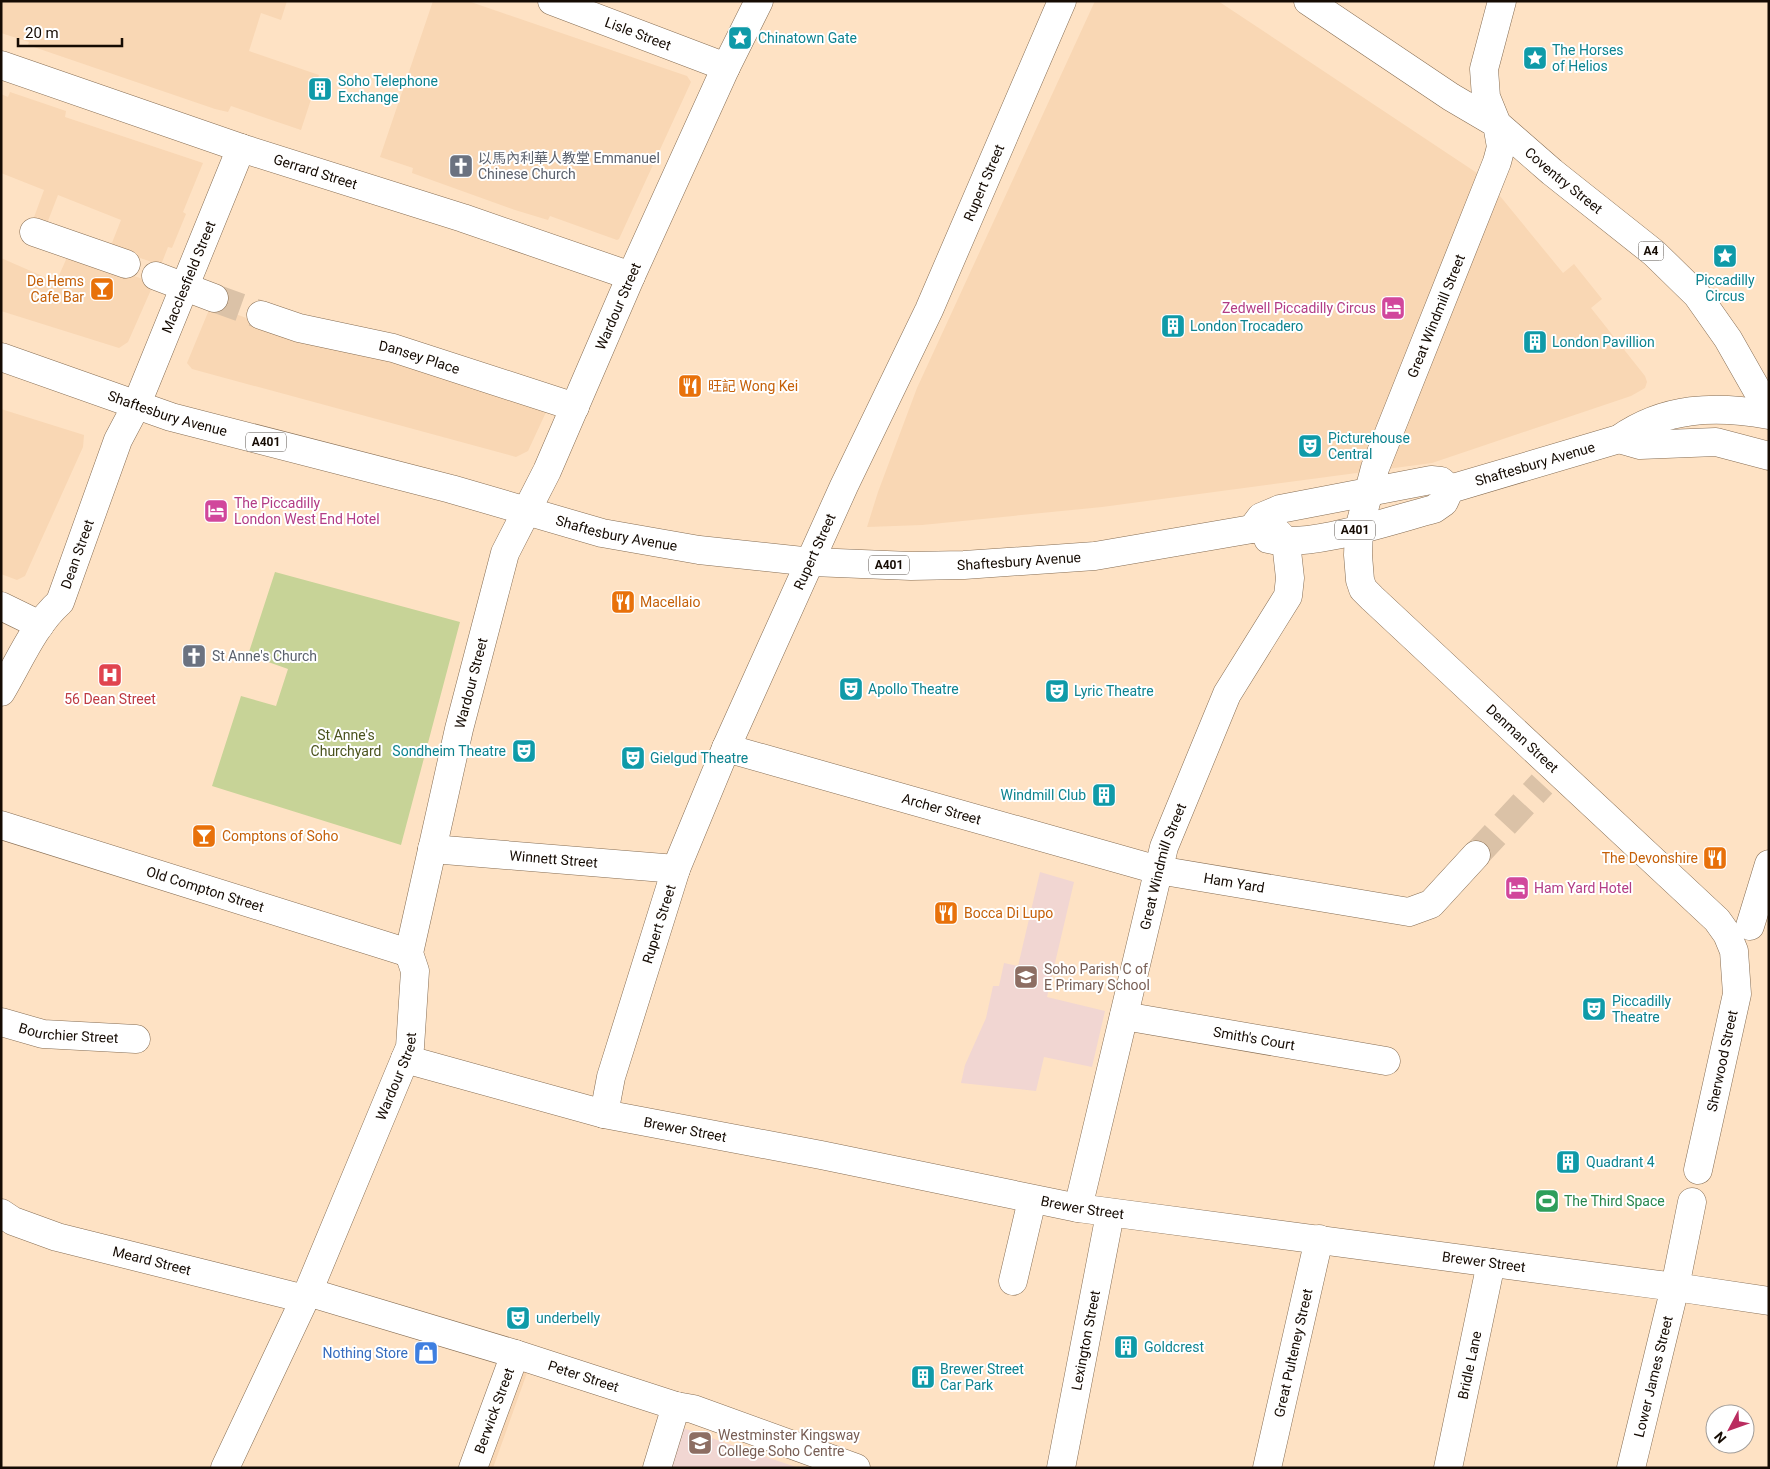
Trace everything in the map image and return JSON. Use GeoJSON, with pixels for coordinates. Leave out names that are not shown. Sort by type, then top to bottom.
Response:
{"type":"FeatureCollection","features":[{"type":"Feature","properties":{"kind":"street","name":"Lisle Street"},"geometry":{"type":"LineString","coordinates":[[552,1],[726,67]]}},
{"type":"Feature","properties":{"kind":"street","name":"Rupert Street"},"geometry":{"type":"LineString","coordinates":[[604,1114],[611,1077],[664,867],[726,748],[812,562],[844,486],[929,310],[1062,1]]}},
{"type":"Feature","properties":{"kind":"street","name":"Coventry Street"},"geometry":{"type":"LineString","coordinates":[[1308,1],[1451,97],[1497,124],[1552,172],[1654,253],[1685,283],[1719,326],[1769,411]]}},
{"type":"Feature","properties":{"kind":"street","name":"A4"},"geometry":{"type":"LineString","coordinates":[[1497,124],[1486,98],[1484,69],[1502,1]]}},
{"type":"Feature","properties":{"kind":"street","name":"Wardour Street"},"geometry":{"type":"LineString","coordinates":[[225,1468],[307,1295],[410,1047],[415,971],[409,953],[459,729],[505,553],[528,511],[631,276],[754,10]]}},
{"type":"Feature","properties":{"kind":"street","name":"Gerrard Street"},"geometry":{"type":"LineString","coordinates":[[1,65],[241,148],[462,218],[631,276]]}},
{"type":"Feature","properties":{"kind":"street","name":"Great Windmill Street"},"geometry":{"type":"LineString","coordinates":[[1364,509],[1375,468],[1498,162],[1500,137],[1497,124]]}},
{"type":"Feature","properties":{"kind":"street","name":"Macclesfield Street"},"geometry":{"type":"LineString","coordinates":[[136,406],[241,148]]}},
{"type":"Feature","properties":{"kind":"street"},"geometry":{"type":"LineString","coordinates":[[34,232],[126,264]]}},
{"type":"Feature","properties":{"kind":"street"},"geometry":{"type":"LineString","coordinates":[[156,276],[214,298]]}},
{"type":"Feature","properties":{"kind":"street","name":"Dansey Place"},"geometry":{"type":"LineString","coordinates":[[261,315],[299,328],[394,348],[575,407]]}},
{"type":"Feature","properties":{"kind":"street","name":"Shaftesbury Avenue"},"geometry":{"type":"LineString","coordinates":[[1,357],[136,406],[528,511],[602,533],[699,550],[812,562],[911,566],[1066,559],[1252,529]]}},
{"type":"Feature","properties":{"kind":"street","name":"Dean Street"},"geometry":{"type":"LineString","coordinates":[[1,692],[40,625],[49,612],[60,602],[118,440],[136,406]]}},
{"type":"Feature","properties":{"kind":"street","name":"Shaftesbury Avenue"},"geometry":{"type":"LineString","coordinates":[[1450,489],[1619,439],[1638,426],[1670,415],[1714,408],[1736,409],[1769,415]]}},
{"type":"Feature","properties":{"kind":"street"},"geometry":{"type":"LineString","coordinates":[[1619,439],[1640,445],[1716,442],[1769,456]]}},
{"type":"Feature","properties":{"kind":"street","name":"A401"},"geometry":{"type":"LineString","coordinates":[[1450,489],[1441,481],[1431,480],[1364,509],[1286,542],[1269,540],[1252,529],[1261,517],[1280,509],[1364,509],[1434,509],[1444,502],[1450,489]]}},
{"type":"Feature","properties":{"kind":"street","name":"Denman Street"},"geometry":{"type":"LineString","coordinates":[[1364,509],[1358,569],[1363,589],[1717,920],[1727,934],[1734,951]]}},
{"type":"Feature","properties":{"kind":"street","name":"Great Windmill Street"},"geometry":{"type":"LineString","coordinates":[[1078,1208],[1164,848],[1227,694],[1288,596],[1290,578],[1286,542]]}},
{"type":"Feature","properties":{"kind":"street"},"geometry":{"type":"LineString","coordinates":[[1,606],[40,625]]}},
{"type":"Feature","properties":{"kind":"street","name":"Archer Street"},"geometry":{"type":"LineString","coordinates":[[726,748],[1158,870]]}},
{"type":"Feature","properties":{"kind":"street","name":"Old Compton Street"},"geometry":{"type":"LineString","coordinates":[[1,825],[409,953]]}},
{"type":"Feature","properties":{"kind":"street","name":"Winnett Street"},"geometry":{"type":"LineString","coordinates":[[432,849],[664,867]]}},
{"type":"Feature","properties":{"kind":"street","name":"Ham Yard"},"geometry":{"type":"LineString","coordinates":[[1158,870],[1409,912],[1431,904],[1476,855]]}},
{"type":"Feature","properties":{"kind":"street"},"geometry":{"type":"LineString","coordinates":[[1750,926],[1769,864]]}},
{"type":"Feature","properties":{"kind":"street","name":"Sherwood Street"},"geometry":{"type":"LineString","coordinates":[[1698,1170],[1736,994],[1734,951]]}},
{"type":"Feature","properties":{"kind":"street","name":"Smith's Court"},"geometry":{"type":"LineString","coordinates":[[1124,1016],[1386,1061]]}},
{"type":"Feature","properties":{"kind":"street","name":"Bourchier Street"},"geometry":{"type":"LineString","coordinates":[[1,1022],[43,1034],[136,1039]]}},
{"type":"Feature","properties":{"kind":"street","name":"Brewer Street"},"geometry":{"type":"LineString","coordinates":[[405,1059],[604,1114],[821,1155],[1032,1200],[1110,1214],[1319,1239],[1675,1286],[1769,1301]]}},
{"type":"Feature","properties":{"kind":"street"},"geometry":{"type":"LineString","coordinates":[[1013,1281],[1032,1200]]}},
{"type":"Feature","properties":{"kind":"street"},"geometry":{"type":"LineString","coordinates":[[1675,1286],[1692,1202]]}},
{"type":"Feature","properties":{"kind":"street","name":"Lexington Street"},"geometry":{"type":"LineString","coordinates":[[1061,1468],[1110,1214]]}},
{"type":"Feature","properties":{"kind":"street","name":"Meard Street"},"geometry":{"type":"LineString","coordinates":[[7,1217],[57,1237],[307,1295]]}},
{"type":"Feature","properties":{"kind":"street","name":"Great Pulteney Street"},"geometry":{"type":"LineString","coordinates":[[1267,1468],[1319,1239]]}},
{"type":"Feature","properties":{"kind":"street","name":"Bridle Lane"},"geometry":{"type":"LineString","coordinates":[[1448,1468],[1491,1263]]}},
{"type":"Feature","properties":{"kind":"street","name":"Lower James Street"},"geometry":{"type":"LineString","coordinates":[[1631,1468],[1675,1286]]}},
{"type":"Feature","properties":{"kind":"street","name":"Peter Street"},"geometry":{"type":"LineString","coordinates":[[307,1295],[514,1354],[676,1406],[714,1416],[856,1468]]}},
{"type":"Feature","properties":{"kind":"street","name":"Berwick Street"},"geometry":{"type":"LineString","coordinates":[[472,1468],[514,1354]]}},
{"type":"Feature","properties":{"kind":"street"},"geometry":{"type":"LineString","coordinates":[[657,1468],[676,1406]]}},
{"type":"Feature","properties":{"kind":"shaded area"},"geometry":{"type":"Polygon","coordinates":[[[1,1],[287,1],[281,20],[261,13],[249,51],[319,75],[301,130],[231,106],[228,112],[215,109],[28,45],[29,42],[1,33],[1,1]]]}},
{"type":"Feature","properties":{"kind":"shaded area"},"geometry":{"type":"Polygon","coordinates":[[[433,1],[468,1],[687,76],[691,82],[619,239],[617,240],[550,216],[548,220],[515,210],[412,173],[413,168],[380,157],[433,1]]]}},
{"type":"Feature","properties":{"kind":"shaded area","name":"London Trocadero"},"geometry":{"type":"Polygon","coordinates":[[[1095,1],[1218,1],[1486,179],[1563,273],[1574,264],[1602,299],[1591,308],[1645,376],[1647,382],[1645,388],[1631,396],[1432,463],[1102,507],[922,525],[867,527],[917,388],[1095,1]]]}},
{"type":"Feature","properties":{"kind":"shaded area"},"geometry":{"type":"Polygon","coordinates":[[[10,92],[66,111],[65,117],[203,163],[183,212],[186,214],[172,248],[168,247],[161,265],[110,248],[121,220],[58,195],[46,226],[33,220],[44,190],[1,173],[1,94],[8,97],[10,92]]]}},
{"type":"Feature","properties":{"kind":"shaded area"},"geometry":{"type":"Polygon","coordinates":[[[69,253],[154,283],[128,342],[119,348],[1,311],[1,258],[56,282],[69,253]]]}},
{"type":"Feature","properties":{"kind":"shaded area"},"geometry":{"type":"Polygon","coordinates":[[[211,305],[295,336],[390,361],[547,410],[528,451],[516,457],[192,369],[187,363],[211,305]]]}},
{"type":"Feature","properties":{"kind":"shaded area"},"geometry":{"type":"Polygon","coordinates":[[[1,409],[84,435],[83,447],[25,576],[17,580],[1,574],[1,409]]]}},
{"type":"Feature","properties":{"kind":"shaded area","name":"Soho Parish C of E Primary School"},"geometry":{"type":"Polygon","coordinates":[[[1040,872],[1074,882],[1047,997],[1105,1011],[1092,1067],[1044,1057],[1036,1091],[961,1083],[965,1065],[986,1018],[993,986],[999,986],[1004,963],[1018,966],[1040,872]]]}},
{"type":"Feature","properties":{"kind":"shaded area"},"geometry":{"type":"Polygon","coordinates":[[[507,1362],[528,1370],[493,1468],[468,1468],[507,1362]]]}},
{"type":"Feature","properties":{"kind":"shaded area","name":"Westminster Kingsway College Soho Centre"},"geometry":{"type":"Polygon","coordinates":[[[680,1427],[769,1458],[799,1468],[667,1468],[680,1427]]]}},
{"type":"Feature","properties":{"kind":"green space","name":"St Anne's Churchyard"},"geometry":{"type":"Polygon","coordinates":[[[275,572],[460,622],[401,845],[212,786],[241,696],[276,706],[288,669],[248,655],[275,572]]]}},
{"type":"Feature","properties":{"kind":"tunnel"},"geometry":{"type":"LineString","coordinates":[[214,298],[261,315]]}},
{"type":"Feature","properties":{"kind":"tunnel"},"geometry":{"type":"LineString","coordinates":[[1476,855],[1542,784]]}},
{"type":"Feature","properties":{"kind":"place","name":"Chinatown Gate"},"geometry":{"type":"Point","coordinates":[740,38]}},
{"type":"Feature","properties":{"kind":"place","name":"The Horses of Helios"},"geometry":{"type":"Point","coordinates":[1535,58]}},
{"type":"Feature","properties":{"kind":"place","name":"Soho Telephone Exchange"},"geometry":{"type":"Point","coordinates":[320,89]}},
{"type":"Feature","properties":{"kind":"place","name":"以馬內利華人教堂 Emmanuel Chinese Church"},"geometry":{"type":"Point","coordinates":[461,166]}},
{"type":"Feature","properties":{"kind":"place","name":"Piccadilly Circus"},"geometry":{"type":"Point","coordinates":[1725,256]}},
{"type":"Feature","properties":{"kind":"place","name":"De Hems Cafe Bar"},"geometry":{"type":"Point","coordinates":[102,289]}},
{"type":"Feature","properties":{"kind":"place","name":"Zedwell Piccadilly Circus"},"geometry":{"type":"Point","coordinates":[1393,308]}},
{"type":"Feature","properties":{"kind":"place","name":"London Trocadero"},"geometry":{"type":"Point","coordinates":[1173,326]}},
{"type":"Feature","properties":{"kind":"place","name":"London Pavillion"},"geometry":{"type":"Point","coordinates":[1535,342]}},
{"type":"Feature","properties":{"kind":"place","name":"旺記 Wong Kei"},"geometry":{"type":"Point","coordinates":[690,386]}},
{"type":"Feature","properties":{"kind":"place","name":"Picturehouse Central"},"geometry":{"type":"Point","coordinates":[1310,446]}},
{"type":"Feature","properties":{"kind":"place","name":"The Piccadilly London West End Hotel"},"geometry":{"type":"Point","coordinates":[216,511]}},
{"type":"Feature","properties":{"kind":"place","name":"Macellaio"},"geometry":{"type":"Point","coordinates":[623,602]}},
{"type":"Feature","properties":{"kind":"place","name":"St Anne's Church"},"geometry":{"type":"Point","coordinates":[194,656]}},
{"type":"Feature","properties":{"kind":"place","name":"56 Dean Street"},"geometry":{"type":"Point","coordinates":[110,675]}},
{"type":"Feature","properties":{"kind":"place","name":"Apollo Theatre"},"geometry":{"type":"Point","coordinates":[851,689]}},
{"type":"Feature","properties":{"kind":"place","name":"Lyric Theatre"},"geometry":{"type":"Point","coordinates":[1057,691]}},
{"type":"Feature","properties":{"kind":"place","name":"Sondheim Theatre"},"geometry":{"type":"Point","coordinates":[524,751]}},
{"type":"Feature","properties":{"kind":"place","name":"Gielgud Theatre"},"geometry":{"type":"Point","coordinates":[633,758]}},
{"type":"Feature","properties":{"kind":"place","name":"Windmill Club"},"geometry":{"type":"Point","coordinates":[1104,795]}},
{"type":"Feature","properties":{"kind":"place","name":"Comptons of Soho"},"geometry":{"type":"Point","coordinates":[204,836]}},
{"type":"Feature","properties":{"kind":"place","name":"The Devonshire"},"geometry":{"type":"Point","coordinates":[1715,858]}},
{"type":"Feature","properties":{"kind":"place","name":"Ham Yard Hotel"},"geometry":{"type":"Point","coordinates":[1517,888]}},
{"type":"Feature","properties":{"kind":"place","name":"Bocca Di Lupo"},"geometry":{"type":"Point","coordinates":[946,913]}},
{"type":"Feature","properties":{"kind":"place","name":"Soho Parish C of E Primary School"},"geometry":{"type":"Point","coordinates":[1026,977]}},
{"type":"Feature","properties":{"kind":"place","name":"Piccadilly Theatre"},"geometry":{"type":"Point","coordinates":[1594,1009]}},
{"type":"Feature","properties":{"kind":"place","name":"Quadrant 4"},"geometry":{"type":"Point","coordinates":[1568,1162]}},
{"type":"Feature","properties":{"kind":"place","name":"The Third Space"},"geometry":{"type":"Point","coordinates":[1547,1201]}},
{"type":"Feature","properties":{"kind":"place","name":"underbelly"},"geometry":{"type":"Point","coordinates":[518,1318]}},
{"type":"Feature","properties":{"kind":"place","name":"Goldcrest"},"geometry":{"type":"Point","coordinates":[1126,1347]}},
{"type":"Feature","properties":{"kind":"place","name":"Nothing Store"},"geometry":{"type":"Point","coordinates":[426,1353]}},
{"type":"Feature","properties":{"kind":"place","name":"Brewer Street Car Park"},"geometry":{"type":"Point","coordinates":[923,1377]}},
{"type":"Feature","properties":{"kind":"place","name":"Westminster Kingsway College Soho Centre"},"geometry":{"type":"Point","coordinates":[700,1443]}}]}
